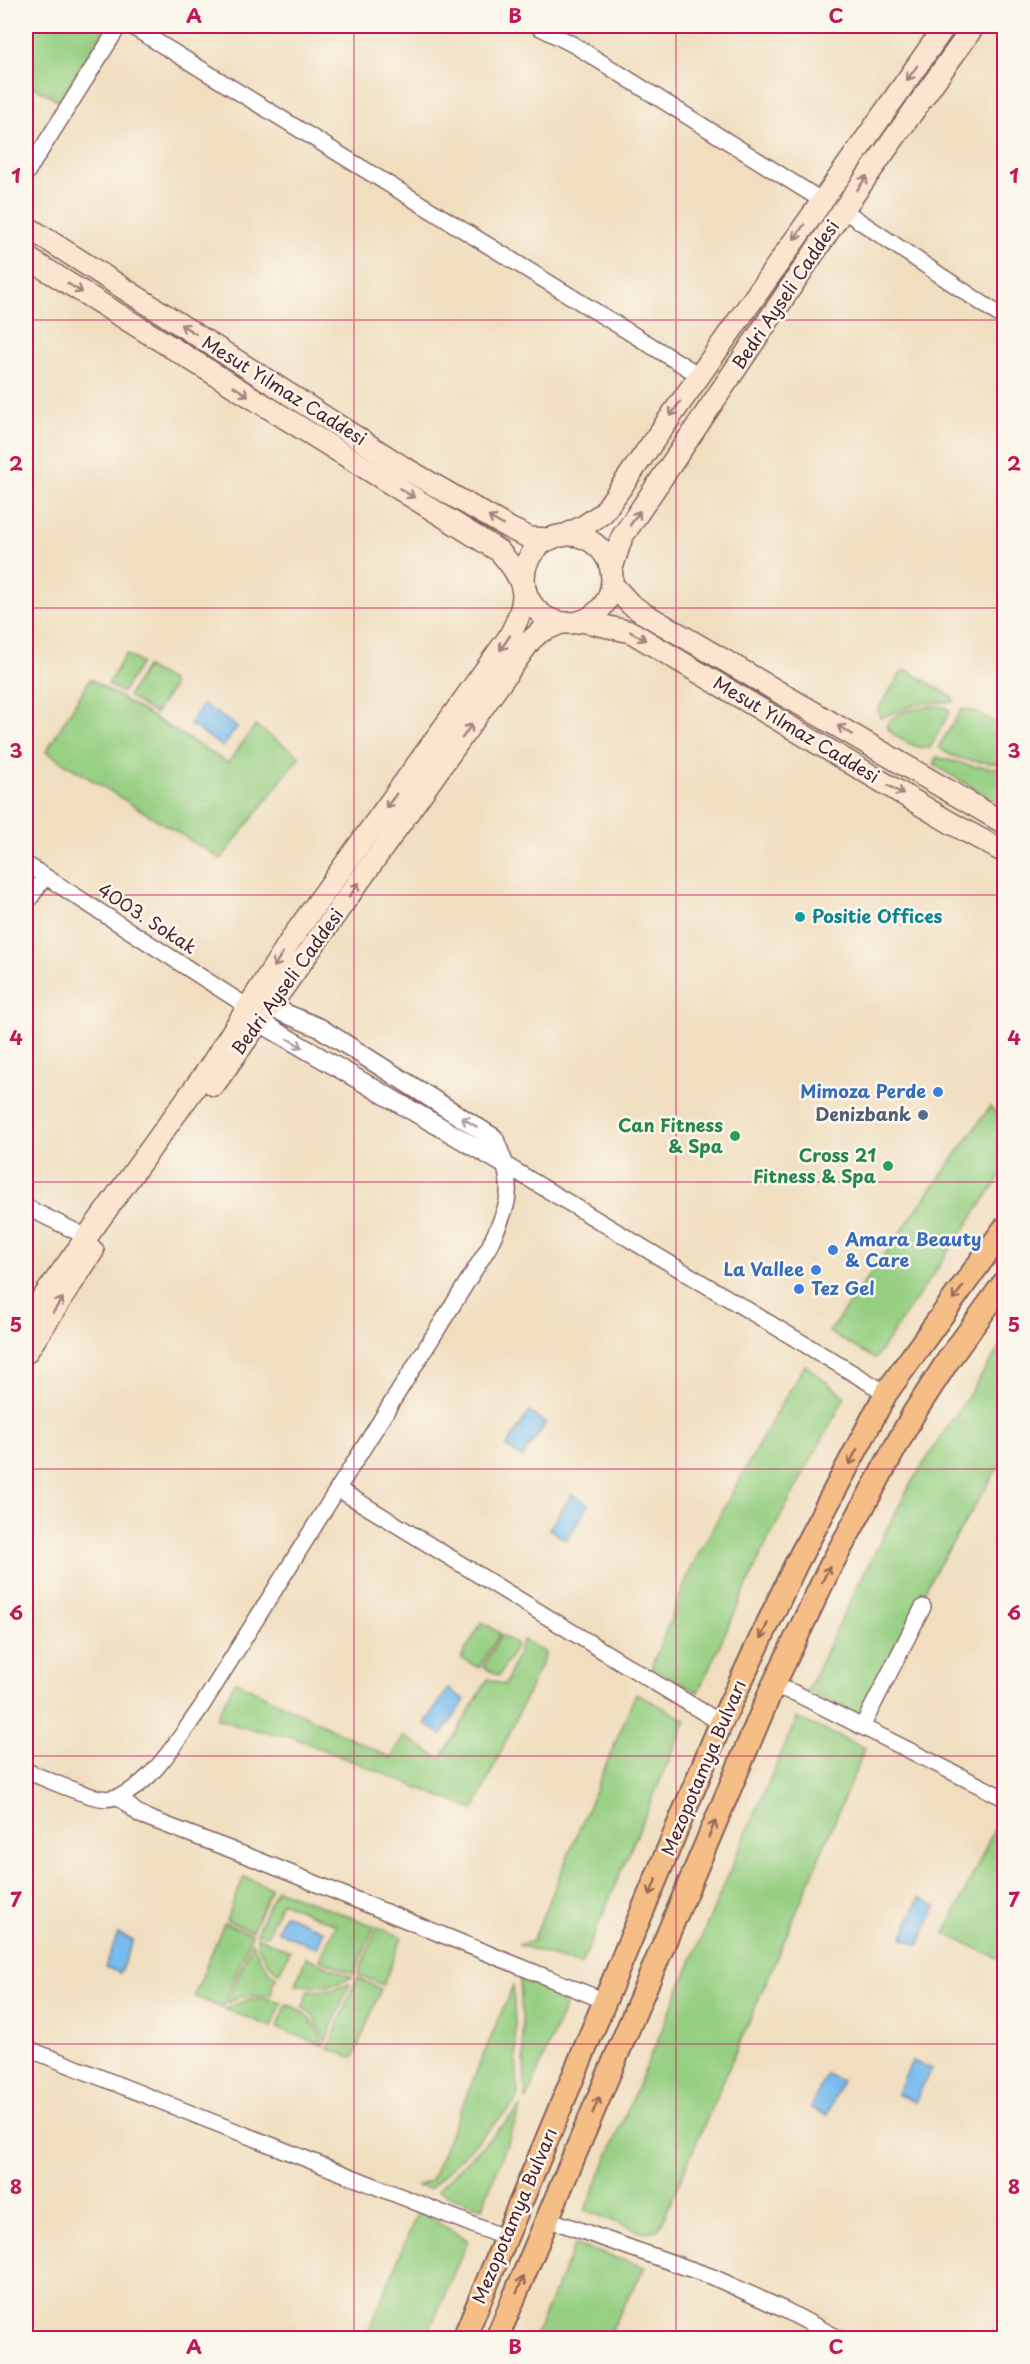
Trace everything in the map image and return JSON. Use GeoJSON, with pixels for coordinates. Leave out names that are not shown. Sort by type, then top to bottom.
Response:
{"type":"FeatureCollection","features":[{"type":"Feature","properties":{"kind":"main road","name":"Bedri Ayseli Caddesi"},"geometry":{"type":"LineString","coordinates":[[557,537],[584,526],[603,513],[945,26]]}},
{"type":"Feature","properties":{"kind":"main road","name":"Bedri Ayseli Caddesi"},"geometry":{"type":"LineString","coordinates":[[612,578],[622,537],[843,210],[974,26]]}},
{"type":"Feature","properties":{"kind":"main road","name":"Mesut Yılmaz Caddesi"},"geometry":{"type":"LineString","coordinates":[[26,226],[403,467],[530,538],[557,537]]}},
{"type":"Feature","properties":{"kind":"main road","name":"Mesut Yılmaz Caddesi"},"geometry":{"type":"LineString","coordinates":[[26,257],[476,536],[499,552],[512,565],[524,589]]}},
{"type":"Feature","properties":{"kind":"main road"},"geometry":{"type":"LineString","coordinates":[[576,536],[589,540],[607,559],[612,578],[609,597],[602,608],[582,621],[561,623],[541,614],[533,606],[524,589],[526,566],[531,556],[540,546],[557,537],[576,536]]}},
{"type":"Feature","properties":{"kind":"main road","name":"Mesut Yılmaz Caddesi"},"geometry":{"type":"LineString","coordinates":[[612,578],[630,604],[643,613],[1005,823]]}},
{"type":"Feature","properties":{"kind":"main road","name":"Bedri Ayseli Caddesi"},"geometry":{"type":"LineString","coordinates":[[26,1353],[255,1009],[294,935],[509,637],[521,614],[524,589]]}},
{"type":"Feature","properties":{"kind":"main road","name":"Mesut Yılmaz Caddesi"},"geometry":{"type":"LineString","coordinates":[[582,621],[631,632],[951,823],[1005,852]]}},
{"type":"Feature","properties":{"kind":"main road","name":"Bedri Ayseli Caddesi"},"geometry":{"type":"LineString","coordinates":[[26,1321],[209,1068],[531,640],[540,632],[561,623]]}},
{"type":"Feature","properties":{"kind":"main road","name":"Mezopotamya Bulvarı"},"geometry":{"type":"LineString","coordinates":[[464,2338],[721,1723],[796,1564],[886,1393],[1005,1229]]}},
{"type":"Feature","properties":{"kind":"main road","name":"Mezopotamya Bulvarı"},"geometry":{"type":"LineString","coordinates":[[497,2338],[772,1686],[829,1569],[887,1460],[949,1359],[1005,1283]]}},
{"type":"Feature","properties":{"kind":"street"},"geometry":{"type":"LineString","coordinates":[[26,174],[119,26]]}},
{"type":"Feature","properties":{"kind":"street"},"geometry":{"type":"LineString","coordinates":[[131,26],[699,375]]}},
{"type":"Feature","properties":{"kind":"street"},"geometry":{"type":"LineString","coordinates":[[537,26],[574,45],[821,200]]}},
{"type":"Feature","properties":{"kind":"street"},"geometry":{"type":"LineString","coordinates":[[843,210],[1005,318]]}},
{"type":"Feature","properties":{"kind":"street","name":"4003. Sokak"},"geometry":{"type":"LineString","coordinates":[[26,864],[255,1009]]}},
{"type":"Feature","properties":{"kind":"street"},"geometry":{"type":"LineString","coordinates":[[26,904],[45,877]]}},
{"type":"Feature","properties":{"kind":"street"},"geometry":{"type":"LineString","coordinates":[[255,1009],[504,1164],[886,1393]]}},
{"type":"Feature","properties":{"kind":"street"},"geometry":{"type":"LineString","coordinates":[[26,1771],[101,1798],[119,1797],[147,1779],[200,1709],[489,1247],[506,1208],[510,1182],[494,1138],[320,1028],[255,1009]]}},
{"type":"Feature","properties":{"kind":"street"},"geometry":{"type":"LineString","coordinates":[[26,1207],[87,1237]]}},
{"type":"Feature","properties":{"kind":"street"},"geometry":{"type":"LineString","coordinates":[[338,1489],[721,1723]]}},
{"type":"Feature","properties":{"kind":"street"},"geometry":{"type":"LineString","coordinates":[[862,1727],[923,1607]]}},
{"type":"Feature","properties":{"kind":"street"},"geometry":{"type":"LineString","coordinates":[[772,1686],[795,1694],[1005,1798]]}},
{"type":"Feature","properties":{"kind":"street"},"geometry":{"type":"LineString","coordinates":[[119,1797],[140,1815],[258,1860],[605,2001]]}},
{"type":"Feature","properties":{"kind":"street"},"geometry":{"type":"LineString","coordinates":[[26,2048],[506,2238]]}},
{"type":"Feature","properties":{"kind":"street"},"geometry":{"type":"LineString","coordinates":[[548,2219],[713,2277],[785,2310],[838,2338]]}},
{"type":"Feature","properties":{"kind":"green space"},"geometry":{"type":"Polygon","coordinates":[[[26,26],[106,26],[59,101],[26,83],[26,26]]]}},
{"type":"Feature","properties":{"kind":"green space"},"geometry":{"type":"Polygon","coordinates":[[[126,654],[141,663],[122,693],[108,684],[126,654]]]}},
{"type":"Feature","properties":{"kind":"green space"},"geometry":{"type":"Polygon","coordinates":[[[146,667],[171,681],[172,688],[155,714],[128,696],[146,667]]]}},
{"type":"Feature","properties":{"kind":"green space"},"geometry":{"type":"Polygon","coordinates":[[[907,670],[952,697],[954,702],[921,703],[880,718],[878,710],[901,673],[907,670]]]}},
{"type":"Feature","properties":{"kind":"green space"},"geometry":{"type":"Polygon","coordinates":[[[90,679],[228,763],[255,726],[300,756],[221,859],[46,752],[90,679]]]}},
{"type":"Feature","properties":{"kind":"green space"},"geometry":{"type":"Polygon","coordinates":[[[932,706],[945,707],[950,711],[930,748],[918,747],[905,742],[886,726],[889,721],[900,714],[932,706]]]}},
{"type":"Feature","properties":{"kind":"green space"},"geometry":{"type":"Polygon","coordinates":[[[962,709],[985,716],[1004,733],[1004,764],[960,758],[944,751],[939,746],[962,709]]]}},
{"type":"Feature","properties":{"kind":"green space"},"geometry":{"type":"Polygon","coordinates":[[[936,757],[973,766],[1004,769],[1004,806],[934,765],[936,757]]]}},
{"type":"Feature","properties":{"kind":"green space"},"geometry":{"type":"Polygon","coordinates":[[[990,1107],[1004,1120],[1004,1171],[875,1359],[829,1332],[990,1107]]]}},
{"type":"Feature","properties":{"kind":"green space"},"geometry":{"type":"Polygon","coordinates":[[[1004,1341],[1004,1458],[930,1580],[861,1716],[807,1691],[911,1483],[1004,1341]]]}},
{"type":"Feature","properties":{"kind":"green space"},"geometry":{"type":"Polygon","coordinates":[[[805,1365],[845,1397],[769,1538],[698,1692],[651,1668],[692,1566],[805,1365]]]}},
{"type":"Feature","properties":{"kind":"green space"},"geometry":{"type":"Polygon","coordinates":[[[482,1622],[500,1633],[479,1668],[461,1658],[482,1622]]]}},
{"type":"Feature","properties":{"kind":"green space"},"geometry":{"type":"Polygon","coordinates":[[[501,1635],[517,1644],[499,1676],[483,1667],[501,1635]]]}},
{"type":"Feature","properties":{"kind":"green space"},"geometry":{"type":"Polygon","coordinates":[[[523,1640],[546,1653],[474,1810],[292,1737],[241,1727],[216,1718],[235,1681],[391,1758],[404,1736],[441,1759],[488,1679],[505,1685],[523,1640]]]}},
{"type":"Feature","properties":{"kind":"green space"},"geometry":{"type":"Polygon","coordinates":[[[636,1693],[686,1720],[581,1965],[519,1945],[533,1940],[636,1693]]]}},
{"type":"Feature","properties":{"kind":"green space"},"geometry":{"type":"Polygon","coordinates":[[[797,1718],[865,1748],[659,2229],[644,2233],[585,2210],[797,1718]]]}},
{"type":"Feature","properties":{"kind":"green space"},"geometry":{"type":"Polygon","coordinates":[[[1000,1817],[1004,1819],[1004,1961],[945,1934],[1000,1817]]]}},
{"type":"Feature","properties":{"kind":"green space"},"geometry":{"type":"Polygon","coordinates":[[[244,1877],[271,1888],[252,1931],[226,1920],[244,1877]]]}},
{"type":"Feature","properties":{"kind":"green space"},"geometry":{"type":"Polygon","coordinates":[[[276,1889],[374,1926],[354,1974],[320,1959],[336,1925],[281,1902],[267,1936],[256,1933],[276,1889]]]}},
{"type":"Feature","properties":{"kind":"green space"},"geometry":{"type":"Polygon","coordinates":[[[224,1923],[252,1934],[222,2008],[194,1996],[224,1923]]]}},
{"type":"Feature","properties":{"kind":"green space"},"geometry":{"type":"Polygon","coordinates":[[[377,1927],[402,1937],[383,1985],[358,1975],[377,1927]]]}},
{"type":"Feature","properties":{"kind":"green space"},"geometry":{"type":"Polygon","coordinates":[[[257,1937],[290,1951],[279,1973],[264,1957],[257,1937]]]}},
{"type":"Feature","properties":{"kind":"green space"},"geometry":{"type":"Polygon","coordinates":[[[252,1942],[261,1961],[277,1979],[273,1982],[271,1995],[241,1997],[227,2003],[252,1942]]]}},
{"type":"Feature","properties":{"kind":"green space"},"geometry":{"type":"Polygon","coordinates":[[[306,1957],[352,1977],[325,1986],[296,1984],[306,1957]]]}},
{"type":"Feature","properties":{"kind":"green space"},"geometry":{"type":"Polygon","coordinates":[[[520,1977],[569,1996],[526,2101],[520,1977]]]}},
{"type":"Feature","properties":{"kind":"green space"},"geometry":{"type":"Polygon","coordinates":[[[357,1978],[381,1989],[354,2056],[351,2057],[328,2049],[357,1978]]]}},
{"type":"Feature","properties":{"kind":"green space"},"geometry":{"type":"Polygon","coordinates":[[[350,1984],[326,2041],[314,2017],[302,2007],[308,1991],[331,1990],[350,1984]]]}},
{"type":"Feature","properties":{"kind":"green space"},"geometry":{"type":"Polygon","coordinates":[[[513,1985],[518,2094],[514,2104],[430,2189],[417,2186],[431,2180],[513,1985]]]}},
{"type":"Feature","properties":{"kind":"green space"},"geometry":{"type":"Polygon","coordinates":[[[264,1998],[282,2002],[272,2027],[224,2009],[247,2000],[264,1998]]]}},
{"type":"Feature","properties":{"kind":"green space"},"geometry":{"type":"Polygon","coordinates":[[[287,2004],[311,2020],[324,2046],[277,2028],[287,2004]]]}},
{"type":"Feature","properties":{"kind":"green space"},"geometry":{"type":"Polygon","coordinates":[[[522,2106],[482,2208],[437,2191],[522,2106]]]}},
{"type":"Feature","properties":{"kind":"green space"},"geometry":{"type":"Polygon","coordinates":[[[418,2211],[468,2240],[426,2338],[366,2338],[418,2211]]]}},
{"type":"Feature","properties":{"kind":"green space"},"geometry":{"type":"Polygon","coordinates":[[[575,2245],[645,2267],[606,2338],[534,2338],[575,2245]]]}},
{"type":"Feature","properties":{"kind":"water"},"geometry":{"type":"Polygon","coordinates":[[[203,704],[237,727],[223,747],[190,724],[203,704]]]}},
{"type":"Feature","properties":{"kind":"water"},"geometry":{"type":"Polygon","coordinates":[[[529,1412],[546,1423],[522,1458],[506,1447],[529,1412]]]}},
{"type":"Feature","properties":{"kind":"water"},"geometry":{"type":"Polygon","coordinates":[[[572,1494],[589,1505],[566,1540],[549,1529],[572,1494]]]}},
{"type":"Feature","properties":{"kind":"water"},"geometry":{"type":"Polygon","coordinates":[[[448,1689],[465,1700],[442,1735],[425,1724],[448,1689]]]}},
{"type":"Feature","properties":{"kind":"water"},"geometry":{"type":"Polygon","coordinates":[[[919,1898],[936,1906],[919,1945],[902,1938],[919,1898]]]}},
{"type":"Feature","properties":{"kind":"water"},"geometry":{"type":"Polygon","coordinates":[[[284,1914],[324,1931],[317,1948],[277,1931],[284,1914]]]}},
{"type":"Feature","properties":{"kind":"water"},"geometry":{"type":"Polygon","coordinates":[[[118,1934],[133,1940],[120,1973],[105,1967],[118,1934]]]}},
{"type":"Feature","properties":{"kind":"water"},"geometry":{"type":"Polygon","coordinates":[[[912,2061],[931,2069],[915,2102],[897,2094],[912,2061]]]}},
{"type":"Feature","properties":{"kind":"water"},"geometry":{"type":"Polygon","coordinates":[[[826,2074],[842,2081],[827,2115],[811,2108],[826,2074]]]}},
{"type":"Feature","properties":{"kind":"place","name":"Positie Offices"},"geometry":{"type":"Point","coordinates":[800,917]}},
{"type":"Feature","properties":{"kind":"place","name":"Mimoza Perde"},"geometry":{"type":"Point","coordinates":[938,1092]}},
{"type":"Feature","properties":{"kind":"place","name":"Denizbank"},"geometry":{"type":"Point","coordinates":[923,1115]}},
{"type":"Feature","properties":{"kind":"place","name":"Can Fitness & Spa"},"geometry":{"type":"Point","coordinates":[735,1136]}},
{"type":"Feature","properties":{"kind":"place","name":"Cross 21 Fitness & Spa"},"geometry":{"type":"Point","coordinates":[888,1166]}},
{"type":"Feature","properties":{"kind":"place","name":"Amara Beauty & Care"},"geometry":{"type":"Point","coordinates":[833,1250]}},
{"type":"Feature","properties":{"kind":"place","name":"La Vallee"},"geometry":{"type":"Point","coordinates":[816,1270]}},
{"type":"Feature","properties":{"kind":"place","name":"Tez Gel"},"geometry":{"type":"Point","coordinates":[799,1289]}}]}
